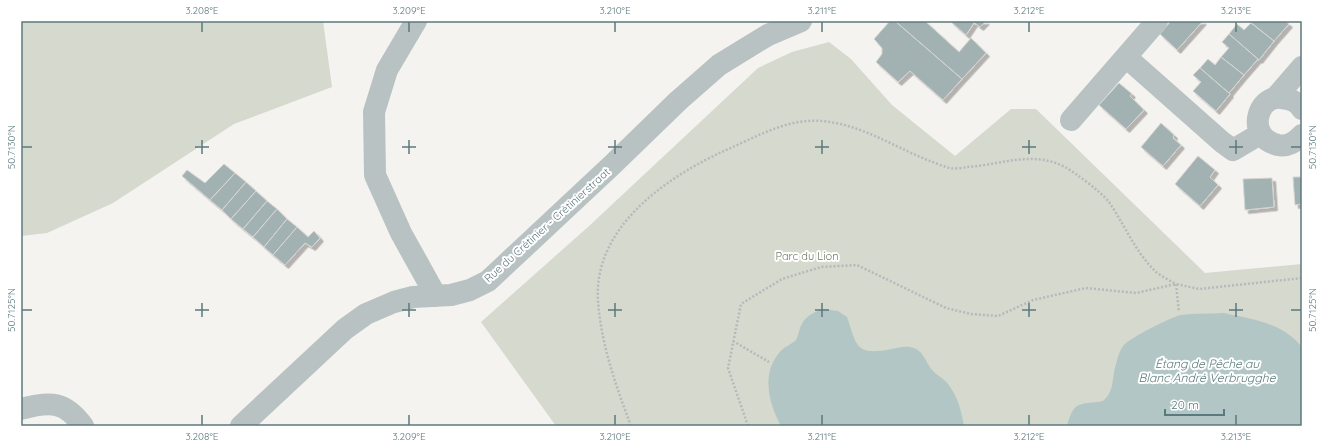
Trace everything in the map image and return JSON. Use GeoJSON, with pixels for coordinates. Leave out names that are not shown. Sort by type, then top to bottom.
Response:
{"type":"FeatureCollection","features":[{"type":"Feature","properties":{"kind":"street"},"geometry":{"type":"LineString","coordinates":[[416,21],[387,70],[374,112],[375,175],[401,233],[436,296]]}},
{"type":"Feature","properties":{"kind":"street","name":"Rue du Crétinier - Crétinierstraat"},"geometry":{"type":"LineString","coordinates":[[241,426],[345,329],[360,318],[394,302],[413,297],[451,295],[470,290],[488,281],[678,101],[719,65],[768,35],[801,21]]}},
{"type":"Feature","properties":{"kind":"street"},"geometry":{"type":"LineString","coordinates":[[1071,120],[1157,21]]}},
{"type":"Feature","properties":{"kind":"street"},"geometry":{"type":"LineString","coordinates":[[1126,57],[1233,150],[1260,134]]}},
{"type":"Feature","properties":{"kind":"street"},"geometry":{"type":"LineString","coordinates":[[1302,67],[1276,97],[1265,103],[1257,118],[1260,134],[1267,142],[1284,146],[1297,141],[1302,135]]}},
{"type":"Feature","properties":{"kind":"street"},"geometry":{"type":"LineString","coordinates":[[1276,97],[1292,99],[1302,109]]}},
{"type":"Feature","properties":{"kind":"street"},"geometry":{"type":"LineString","coordinates":[[21,409],[42,405],[62,406],[73,413],[83,426]]}},
{"type":"Feature","properties":{"kind":"path"},"geometry":{"type":"LineString","coordinates":[[630,426],[613,378],[598,299],[601,270],[611,244],[630,215],[662,185],[707,159],[797,121],[822,121],[857,128],[907,152],[951,169],[986,166],[1017,158],[1042,160],[1064,167],[1107,200],[1137,247],[1155,271],[1176,284],[1199,289],[1302,279]]}},
{"type":"Feature","properties":{"kind":"path"},"geometry":{"type":"LineString","coordinates":[[748,426],[728,368],[741,304],[782,280],[821,267],[857,265],[946,308],[971,314],[998,316],[1033,300],[1086,288],[1136,294],[1176,284]]}},
{"type":"Feature","properties":{"kind":"path"},"geometry":{"type":"LineString","coordinates":[[1176,284],[1179,312]]}},
{"type":"Feature","properties":{"kind":"path"},"geometry":{"type":"LineString","coordinates":[[733,341],[769,362]]}},
{"type":"Feature","properties":{"kind":"green space"},"geometry":{"type":"Polygon","coordinates":[[[21,21],[323,21],[332,87],[234,124],[113,203],[47,233],[21,236],[21,21]]]}},
{"type":"Feature","properties":{"kind":"green space","name":"Parc du Lion"},"geometry":{"type":"Polygon","coordinates":[[[829,42],[851,59],[892,105],[955,156],[1011,109],[1036,109],[1205,273],[1302,264],[1302,426],[556,426],[481,322],[588,227],[758,68],[792,52],[829,42]]]}},
{"type":"Feature","properties":{"kind":"water"},"geometry":{"type":"Polygon","coordinates":[[[823,309],[838,311],[847,317],[856,342],[865,350],[880,351],[908,347],[918,350],[932,370],[946,382],[951,389],[959,404],[964,426],[781,426],[770,399],[769,380],[773,361],[781,351],[796,340],[800,328],[806,318],[812,313],[823,309]]]}},
{"type":"Feature","properties":{"kind":"water","name":"Étang de Pêche au Blanc André Verbrugghe"},"geometry":{"type":"Polygon","coordinates":[[[1224,313],[1267,323],[1285,332],[1302,347],[1302,426],[1067,426],[1072,412],[1079,405],[1103,401],[1107,397],[1111,390],[1119,353],[1122,347],[1128,342],[1151,328],[1181,315],[1224,313]]]}},
{"type":"Feature","properties":{"kind":"building"},"geometry":{"type":"Polygon","coordinates":[[[890,21],[895,21],[962,79],[943,100],[910,71],[898,82],[876,62],[882,54],[882,48],[874,39],[890,21]]]}},
{"type":"Feature","properties":{"kind":"building"},"geometry":{"type":"Polygon","coordinates":[[[895,21],[925,21],[959,52],[971,38],[986,53],[962,79],[895,21]]]}},
{"type":"Feature","properties":{"kind":"building"},"geometry":{"type":"Polygon","coordinates":[[[950,21],[972,21],[974,23],[966,35],[950,21]]]}},
{"type":"Feature","properties":{"kind":"building"},"geometry":{"type":"Polygon","coordinates":[[[972,21],[986,21],[980,27],[972,21]]]}},
{"type":"Feature","properties":{"kind":"building"},"geometry":{"type":"Polygon","coordinates":[[[1171,21],[1203,21],[1177,50],[1160,34],[1171,21]]]}},
{"type":"Feature","properties":{"kind":"building"},"geometry":{"type":"Polygon","coordinates":[[[1249,21],[1285,21],[1289,24],[1274,41],[1249,21]]]}},
{"type":"Feature","properties":{"kind":"building"},"geometry":{"type":"Polygon","coordinates":[[[1251,23],[1274,41],[1259,60],[1229,34],[1237,24],[1244,30],[1251,23]]]}},
{"type":"Feature","properties":{"kind":"building"},"geometry":{"type":"Polygon","coordinates":[[[1229,34],[1258,59],[1244,75],[1221,57],[1229,48],[1222,42],[1229,34]]]}},
{"type":"Feature","properties":{"kind":"building"},"geometry":{"type":"Polygon","coordinates":[[[1221,57],[1244,75],[1229,93],[1200,68],[1208,59],[1215,65],[1221,57]]]}},
{"type":"Feature","properties":{"kind":"building"},"geometry":{"type":"Polygon","coordinates":[[[1200,68],[1230,94],[1216,111],[1193,91],[1201,82],[1193,75],[1200,68]]]}},
{"type":"Feature","properties":{"kind":"building"},"geometry":{"type":"Polygon","coordinates":[[[1119,83],[1132,94],[1130,96],[1144,110],[1126,129],[1099,105],[1119,83]]]}},
{"type":"Feature","properties":{"kind":"building"},"geometry":{"type":"Polygon","coordinates":[[[1161,123],[1174,135],[1173,138],[1181,145],[1163,166],[1141,147],[1161,123]]]}},
{"type":"Feature","properties":{"kind":"building"},"geometry":{"type":"Polygon","coordinates":[[[1198,156],[1215,170],[1210,177],[1218,185],[1200,206],[1175,184],[1198,156]]]}},
{"type":"Feature","properties":{"kind":"building"},"geometry":{"type":"Polygon","coordinates":[[[224,164],[235,173],[210,200],[182,176],[187,170],[205,183],[224,164]]]}},
{"type":"Feature","properties":{"kind":"building"},"geometry":{"type":"Polygon","coordinates":[[[235,173],[246,182],[222,210],[210,200],[235,173]]]}},
{"type":"Feature","properties":{"kind":"building"},"geometry":{"type":"Polygon","coordinates":[[[1293,177],[1302,177],[1302,204],[1295,205],[1293,177]]]}},
{"type":"Feature","properties":{"kind":"building"},"geometry":{"type":"Polygon","coordinates":[[[1272,178],[1274,207],[1245,210],[1243,179],[1272,178]]]}},
{"type":"Feature","properties":{"kind":"building"},"geometry":{"type":"Polygon","coordinates":[[[246,182],[256,191],[231,219],[222,210],[246,182]]]}},
{"type":"Feature","properties":{"kind":"building"},"geometry":{"type":"Polygon","coordinates":[[[256,191],[267,201],[243,229],[231,219],[256,191]]]}},
{"type":"Feature","properties":{"kind":"building"},"geometry":{"type":"Polygon","coordinates":[[[267,201],[277,209],[253,237],[243,229],[267,201]]]}},
{"type":"Feature","properties":{"kind":"building"},"geometry":{"type":"Polygon","coordinates":[[[277,209],[287,219],[264,247],[253,237],[277,209]]]}},
{"type":"Feature","properties":{"kind":"building"},"geometry":{"type":"Polygon","coordinates":[[[287,219],[297,227],[273,255],[264,247],[287,219]]]}},
{"type":"Feature","properties":{"kind":"building"},"geometry":{"type":"Polygon","coordinates":[[[297,227],[308,237],[314,231],[320,238],[312,247],[305,243],[285,265],[273,255],[297,227]]]}}]}
